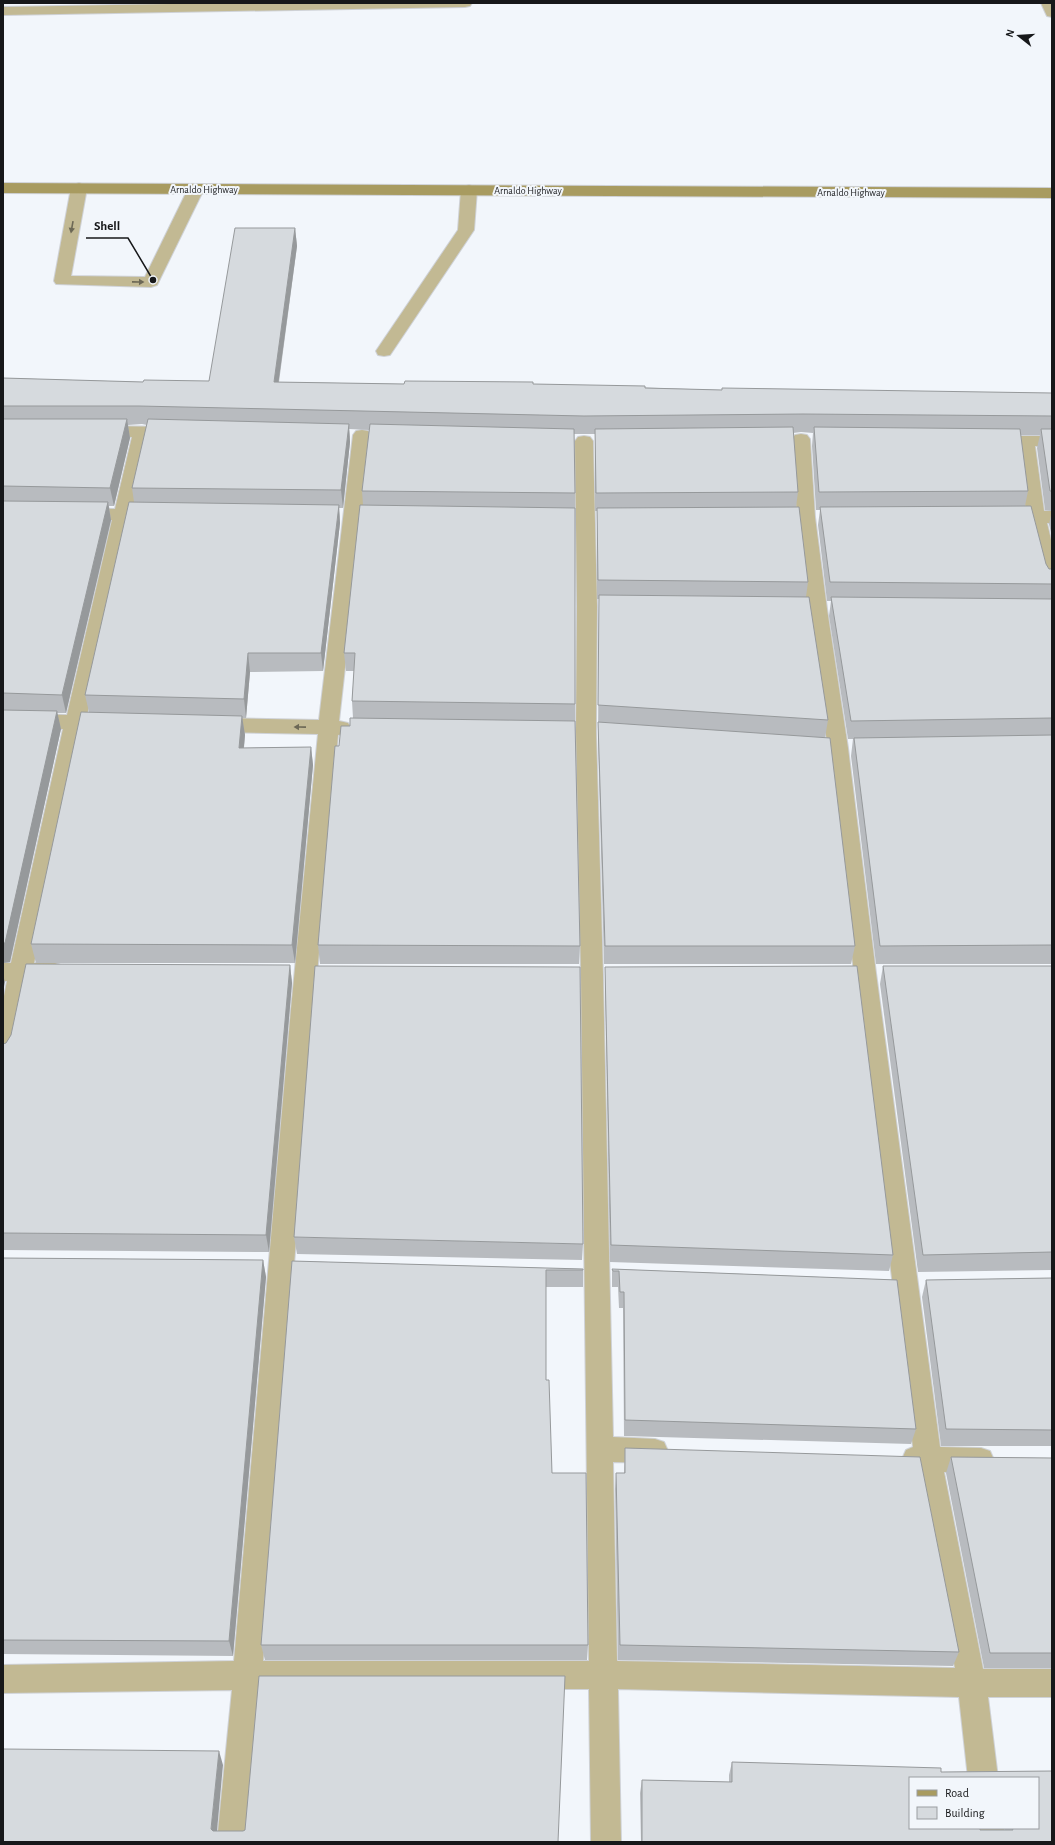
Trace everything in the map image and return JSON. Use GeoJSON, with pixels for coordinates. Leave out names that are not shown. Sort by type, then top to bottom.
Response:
{"type":"FeatureCollection","features":[{"type":"Feature","properties":{"kind":"main road","name":"Arnaldo Highway"},"geometry":{"type":"LineString","coordinates":[[3,188],[1052,193]]}},
{"type":"Feature","properties":{"kind":"street"},"geometry":{"type":"LineString","coordinates":[[3,11],[465,3]]}},
{"type":"Feature","properties":{"kind":"street"},"geometry":{"type":"LineString","coordinates":[[1048,3],[1052,13]]}},
{"type":"Feature","properties":{"kind":"street"},"geometry":{"type":"LineString","coordinates":[[79,188],[62,281],[151,282],[196,189]]}},
{"type":"Feature","properties":{"kind":"street"},"geometry":{"type":"LineString","coordinates":[[384,351],[466,230],[469,190]]}},
{"type":"Feature","properties":{"kind":"street"},"geometry":{"type":"LineString","coordinates":[[80,431],[189,432]]}},
{"type":"Feature","properties":{"kind":"street"},"geometry":{"type":"LineString","coordinates":[[3,1053],[12,972],[75,722],[142,431]]}},
{"type":"Feature","properties":{"kind":"street"},"geometry":{"type":"LineString","coordinates":[[232,1842],[248,1675],[281,1266],[328,728],[362,435]]}},
{"type":"Feature","properties":{"kind":"street"},"geometry":{"type":"LineString","coordinates":[[802,439],[806,517],[817,609],[838,747],[865,973],[928,1459],[972,1684],[983,1777]]}},
{"type":"Feature","properties":{"kind":"street"},"geometry":{"type":"LineString","coordinates":[[584,440],[586,519],[595,606],[586,731],[592,975],[606,1842]]}},
{"type":"Feature","properties":{"kind":"street"},"geometry":{"type":"LineString","coordinates":[[977,441],[1052,442]]}},
{"type":"Feature","properties":{"kind":"street"},"geometry":{"type":"LineString","coordinates":[[1025,442],[1044,517],[1052,582]]}},
{"type":"Feature","properties":{"kind":"street"},"geometry":{"type":"LineString","coordinates":[[59,513],[170,515]]}},
{"type":"Feature","properties":{"kind":"street"},"geometry":{"type":"LineString","coordinates":[[988,517],[1044,517]]}},
{"type":"Feature","properties":{"kind":"street"},"geometry":{"type":"LineString","coordinates":[[3,720],[130,724]]}},
{"type":"Feature","properties":{"kind":"street"},"geometry":{"type":"LineString","coordinates":[[194,725],[359,728]]}},
{"type":"Feature","properties":{"kind":"street"},"geometry":{"type":"LineString","coordinates":[[12,972],[76,972]]}},
{"type":"Feature","properties":{"kind":"street"},"geometry":{"type":"LineString","coordinates":[[282,973],[330,973]]}},
{"type":"Feature","properties":{"kind":"street"},"geometry":{"type":"LineString","coordinates":[[842,973],[888,973]]}},
{"type":"Feature","properties":{"kind":"street"},"geometry":{"type":"LineString","coordinates":[[568,975],[615,975]]}},
{"type":"Feature","properties":{"kind":"street"},"geometry":{"type":"LineString","coordinates":[[600,1449],[678,1452]]}},
{"type":"Feature","properties":{"kind":"street"},"geometry":{"type":"LineString","coordinates":[[889,1458],[1006,1460]]}},
{"type":"Feature","properties":{"kind":"street"},"geometry":{"type":"LineString","coordinates":[[3,1679],[248,1675],[604,1675],[972,1684],[1052,1683]]}},
{"type":"Feature","properties":{"kind":"street"},"geometry":{"type":"LineString","coordinates":[[989,1829],[990,1842]]}},
{"type":"Feature","properties":{"kind":"building"},"geometry":{"type":"Polygon","coordinates":[[[235,228],[295,228],[274,382],[404,384],[405,381],[533,382],[533,384],[645,386],[645,388],[722,390],[722,388],[1052,393],[1052,416],[803,414],[584,416],[139,406],[3,406],[3,378],[143,382],[144,380],[209,381],[235,228]]]}},
{"type":"Feature","properties":{"kind":"building"},"geometry":{"type":"Polygon","coordinates":[[[3,419],[127,419],[110,488],[3,486],[3,419]]]}},
{"type":"Feature","properties":{"kind":"building"},"geometry":{"type":"Polygon","coordinates":[[[148,419],[349,424],[341,490],[132,488],[148,419]]]}},
{"type":"Feature","properties":{"kind":"building"},"geometry":{"type":"Polygon","coordinates":[[[370,424],[574,429],[575,493],[362,491],[370,424]]]}},
{"type":"Feature","properties":{"kind":"building"},"geometry":{"type":"Polygon","coordinates":[[[793,427],[798,492],[596,493],[595,429],[793,427]]]}},
{"type":"Feature","properties":{"kind":"building"},"geometry":{"type":"Polygon","coordinates":[[[814,427],[1020,429],[1028,491],[819,492],[814,427]]]}},
{"type":"Feature","properties":{"kind":"building"},"geometry":{"type":"Polygon","coordinates":[[[1041,429],[1052,429],[1052,491],[1050,491],[1041,429]]]}},
{"type":"Feature","properties":{"kind":"building"},"geometry":{"type":"Polygon","coordinates":[[[3,501],[108,502],[62,695],[3,693],[3,501]]]}},
{"type":"Feature","properties":{"kind":"building"},"geometry":{"type":"Polygon","coordinates":[[[129,502],[339,505],[321,653],[248,653],[244,699],[85,695],[129,502]]]}},
{"type":"Feature","properties":{"kind":"building"},"geometry":{"type":"Polygon","coordinates":[[[360,505],[575,508],[575,704],[352,701],[355,653],[344,653],[360,505]]]}},
{"type":"Feature","properties":{"kind":"building"},"geometry":{"type":"Polygon","coordinates":[[[1031,506],[1046,564],[1049,569],[1052,569],[1052,584],[830,582],[820,507],[1031,506]]]}},
{"type":"Feature","properties":{"kind":"building"},"geometry":{"type":"Polygon","coordinates":[[[799,507],[808,582],[598,580],[597,508],[799,507]]]}},
{"type":"Feature","properties":{"kind":"building"},"geometry":{"type":"Polygon","coordinates":[[[599,595],[809,597],[828,720],[598,705],[599,595]]]}},
{"type":"Feature","properties":{"kind":"building"},"geometry":{"type":"Polygon","coordinates":[[[831,597],[1052,599],[1052,718],[851,721],[831,597]]]}},
{"type":"Feature","properties":{"kind":"building"},"geometry":{"type":"Polygon","coordinates":[[[3,710],[57,711],[5,943],[3,943],[3,710]]]}},
{"type":"Feature","properties":{"kind":"building"},"geometry":{"type":"Polygon","coordinates":[[[81,712],[242,716],[239,748],[311,747],[292,945],[31,944],[81,712]]]}},
{"type":"Feature","properties":{"kind":"building"},"geometry":{"type":"Polygon","coordinates":[[[350,718],[575,721],[580,946],[318,945],[335,746],[339,746],[341,726],[350,726],[350,718]]]}},
{"type":"Feature","properties":{"kind":"building"},"geometry":{"type":"Polygon","coordinates":[[[598,722],[830,738],[855,946],[605,946],[598,722]]]}},
{"type":"Feature","properties":{"kind":"building"},"geometry":{"type":"Polygon","coordinates":[[[1052,735],[1052,945],[880,946],[854,738],[1052,735]]]}},
{"type":"Feature","properties":{"kind":"building"},"geometry":{"type":"Polygon","coordinates":[[[26,964],[290,965],[266,1235],[3,1233],[3,1044],[6,1043],[11,1035],[26,964]]]}},
{"type":"Feature","properties":{"kind":"building"},"geometry":{"type":"Polygon","coordinates":[[[315,966],[580,967],[583,1244],[294,1237],[315,966]]]}},
{"type":"Feature","properties":{"kind":"building"},"geometry":{"type":"Polygon","coordinates":[[[857,966],[893,1255],[611,1245],[605,967],[857,966]]]}},
{"type":"Feature","properties":{"kind":"building"},"geometry":{"type":"Polygon","coordinates":[[[883,966],[1052,966],[1052,1252],[923,1255],[883,966]]]}},
{"type":"Feature","properties":{"kind":"building"},"geometry":{"type":"Polygon","coordinates":[[[3,1258],[263,1260],[229,1641],[3,1640],[3,1258]]]}},
{"type":"Feature","properties":{"kind":"building"},"geometry":{"type":"Polygon","coordinates":[[[292,1261],[583,1269],[546,1270],[546,1380],[549,1380],[552,1473],[586,1473],[588,1645],[261,1645],[292,1261]]]}},
{"type":"Feature","properties":{"kind":"building"},"geometry":{"type":"Polygon","coordinates":[[[612,1269],[897,1280],[916,1429],[625,1420],[624,1292],[620,1292],[619,1271],[613,1271],[612,1269]]]}},
{"type":"Feature","properties":{"kind":"building"},"geometry":{"type":"Polygon","coordinates":[[[1052,1278],[1052,1430],[946,1429],[926,1280],[1052,1278]]]}},
{"type":"Feature","properties":{"kind":"building"},"geometry":{"type":"Polygon","coordinates":[[[625,1448],[920,1457],[959,1652],[620,1645],[616,1473],[625,1473],[625,1448]]]}},
{"type":"Feature","properties":{"kind":"building"},"geometry":{"type":"Polygon","coordinates":[[[951,1457],[1052,1458],[1052,1653],[990,1653],[951,1457]]]}},
{"type":"Feature","properties":{"kind":"building"},"geometry":{"type":"Polygon","coordinates":[[[259,1676],[565,1676],[558,1842],[3,1842],[3,1749],[219,1751],[211,1829],[213,1831],[245,1830],[259,1676]]]}},
{"type":"Feature","properties":{"kind":"building"},"geometry":{"type":"Polygon","coordinates":[[[732,1762],[941,1768],[941,1772],[1052,1771],[1052,1842],[642,1842],[642,1780],[732,1782],[732,1762]]]}},
{"type":"Feature","properties":{"kind":"place","name":"Shell"},"geometry":{"type":"Point","coordinates":[153,280]}}]}
